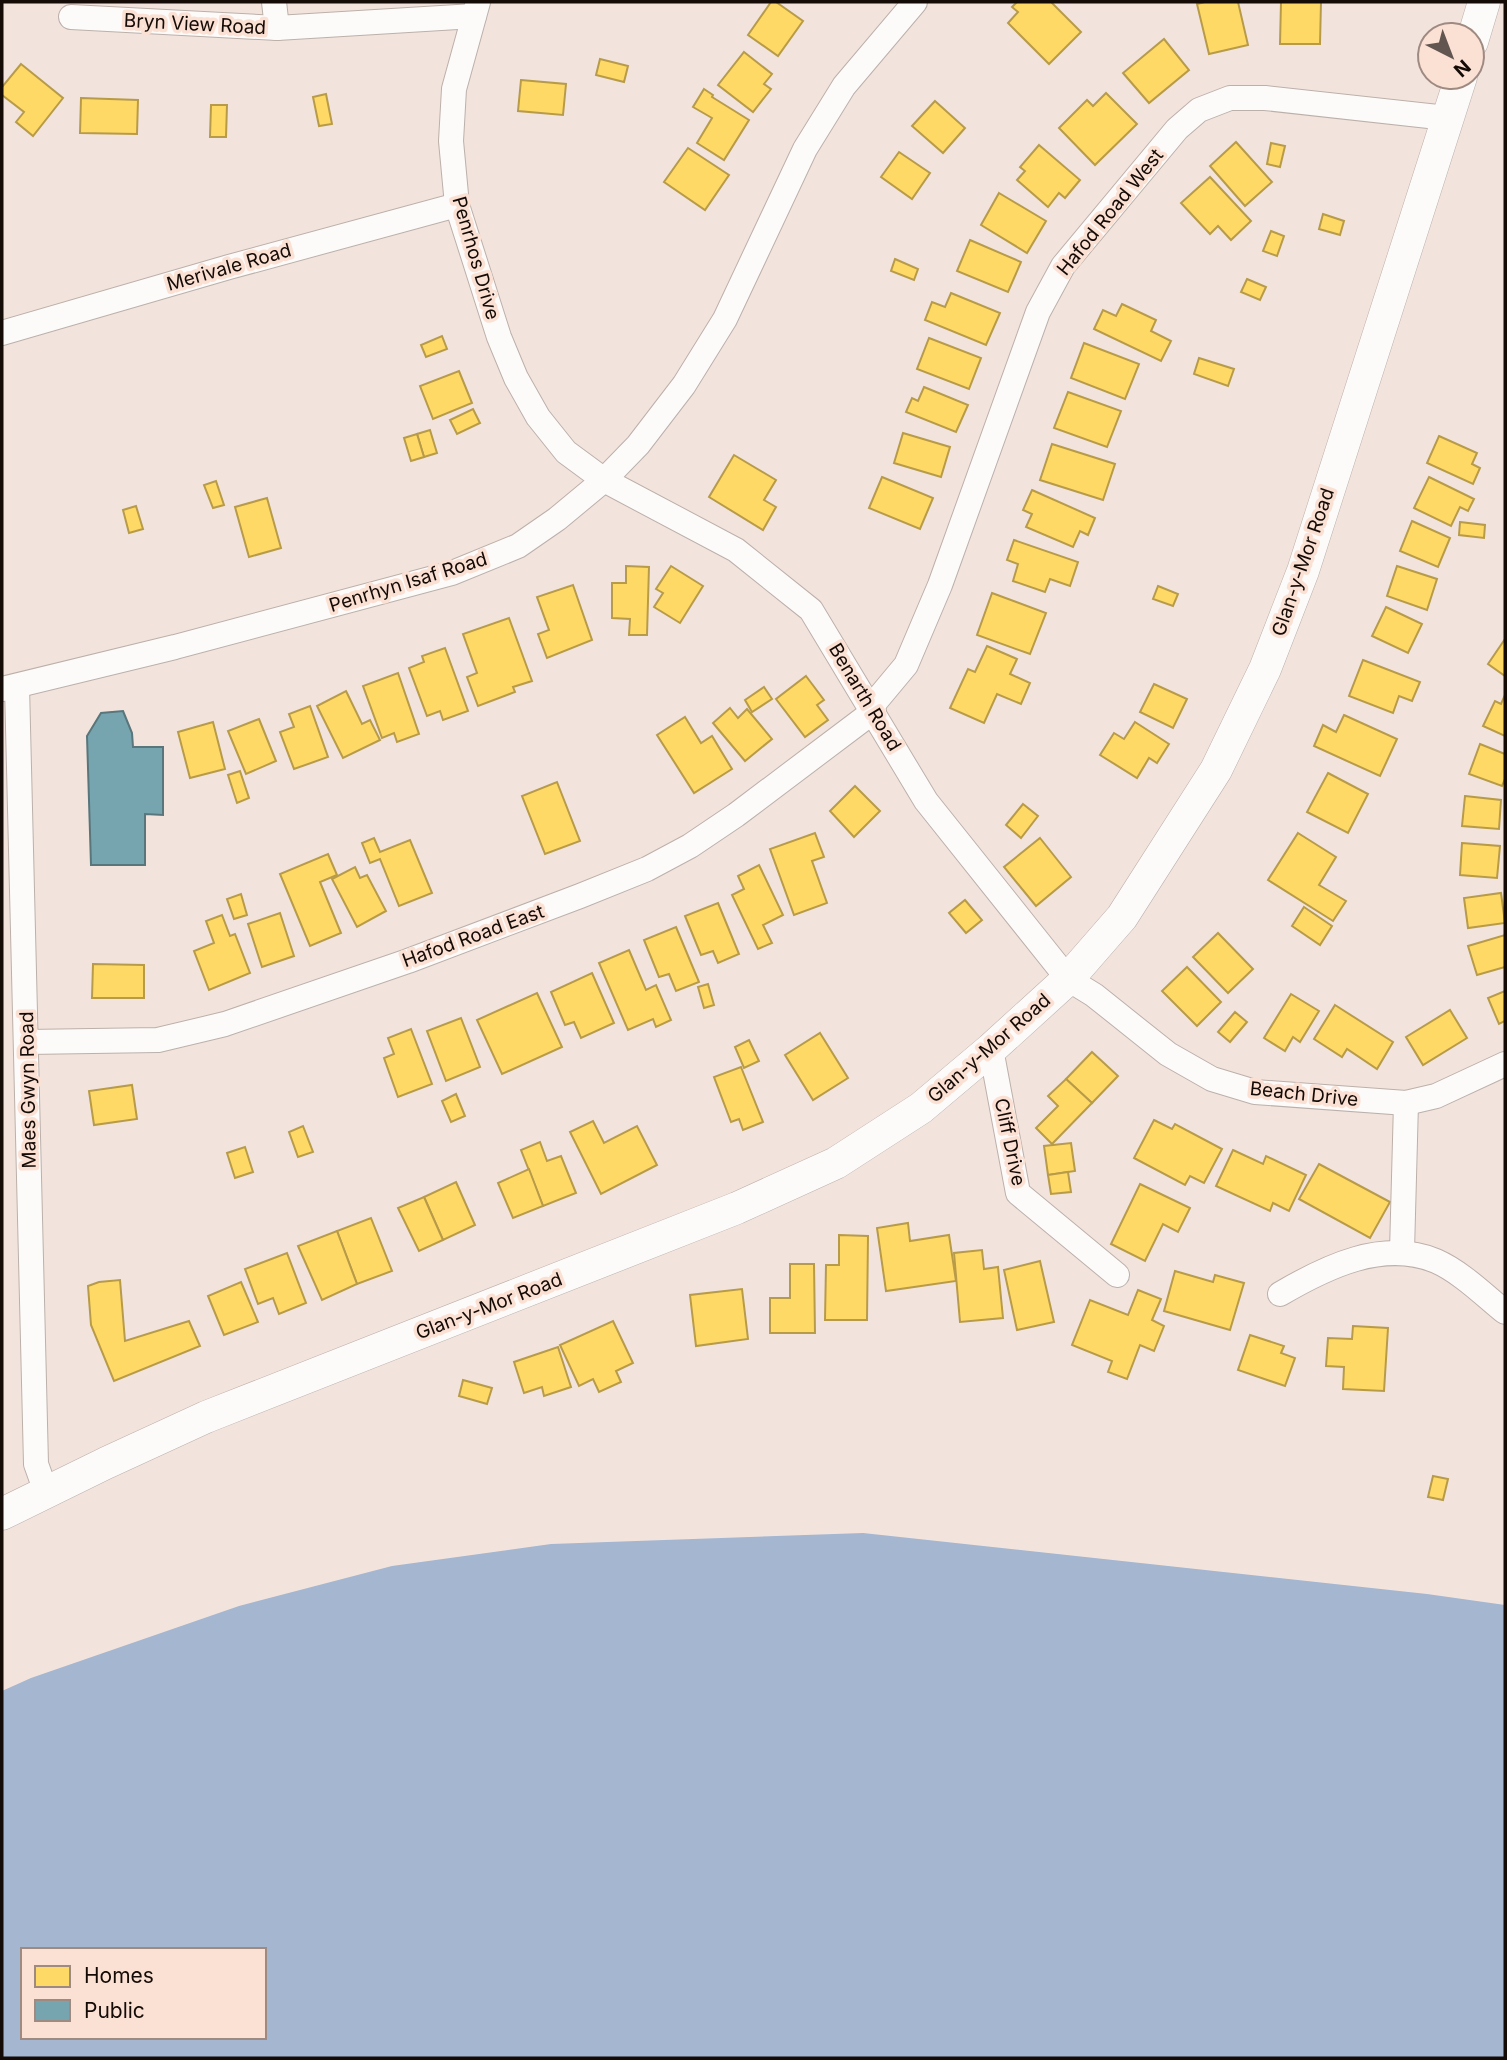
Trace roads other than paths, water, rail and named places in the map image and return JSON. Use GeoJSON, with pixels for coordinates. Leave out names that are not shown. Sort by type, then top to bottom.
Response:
{"type":"FeatureCollection","features":[{"type":"Feature","properties":{"kind":"street","name":"Bryn View Road"},"geometry":{"type":"LineString","coordinates":[[274,2],[277,28]]}},
{"type":"Feature","properties":{"kind":"street","name":"Penrhyn Isaf Road"},"geometry":{"type":"LineString","coordinates":[[9,688],[452,573],[518,547],[557,519],[604,480],[638,446],[684,385],[725,319],[805,149],[844,86],[915,2]]}},
{"type":"Feature","properties":{"kind":"street"},"geometry":{"type":"LineString","coordinates":[[1478,21],[1484,2]]}},
{"type":"Feature","properties":{"kind":"street","name":"Bryn View Road"},"geometry":{"type":"LineString","coordinates":[[71,17],[277,28],[476,9]]}},
{"type":"Feature","properties":{"kind":"street","name":"Penrhos Drive"},"geometry":{"type":"LineString","coordinates":[[476,9],[454,89],[450,141],[457,205],[499,337],[516,378],[538,417],[566,452],[604,480]]}},
{"type":"Feature","properties":{"kind":"street","name":"Glan-y-Mor Road"},"geometry":{"type":"LineString","coordinates":[[2,1514],[206,1417],[737,1208],[836,1163],[920,1108],[991,1049],[1068,979],[1122,917],[1216,770],[1265,669],[1303,571],[1456,91]]}},
{"type":"Feature","properties":{"kind":"street","name":"Hafod Road West"},"geometry":{"type":"LineString","coordinates":[[873,709],[906,665],[940,585],[1038,312],[1050,289],[1063,266],[1177,130],[1199,110],[1230,98],[1265,97],[1447,118]]}},
{"type":"Feature","properties":{"kind":"street","name":"Merivale Road"},"geometry":{"type":"LineString","coordinates":[[2,333],[457,205]]}},
{"type":"Feature","properties":{"kind":"street","name":"Benarth Road"},"geometry":{"type":"LineString","coordinates":[[604,480],[736,550],[811,610],[926,801],[1068,979]]}},
{"type":"Feature","properties":{"kind":"street","name":"Maes Gwyn Road"},"geometry":{"type":"LineString","coordinates":[[9,688],[27,1042],[36,1464],[46,1492]]}},
{"type":"Feature","properties":{"kind":"street","name":"Hafod Road East"},"geometry":{"type":"LineString","coordinates":[[27,1042],[158,1040],[225,1024],[408,961],[580,896],[647,869],[690,846],[736,815],[873,709]]}},
{"type":"Feature","properties":{"kind":"street","name":"Beach Drive"},"geometry":{"type":"LineString","coordinates":[[1068,979],[1094,995],[1168,1054],[1212,1079],[1255,1092],[1406,1103],[1436,1096],[1505,1064]]}},
{"type":"Feature","properties":{"kind":"street","name":"Cliff Drive"},"geometry":{"type":"LineString","coordinates":[[991,1049],[1018,1193],[1116,1275]]}},
{"type":"Feature","properties":{"kind":"street"},"geometry":{"type":"LineString","coordinates":[[1402,1251],[1406,1103]]}},
{"type":"Feature","properties":{"kind":"street"},"geometry":{"type":"LineString","coordinates":[[1280,1294],[1341,1262],[1402,1251],[1437,1262],[1505,1312]]}},
{"type":"Feature","properties":{"kind":"water"},"geometry":{"type":"Polygon","coordinates":[[[863,1533],[1427,1594],[1505,1605],[1505,2058],[2,2058],[2,1691],[31,1678],[239,1606],[392,1566],[551,1544],[863,1533]]]}}]}
